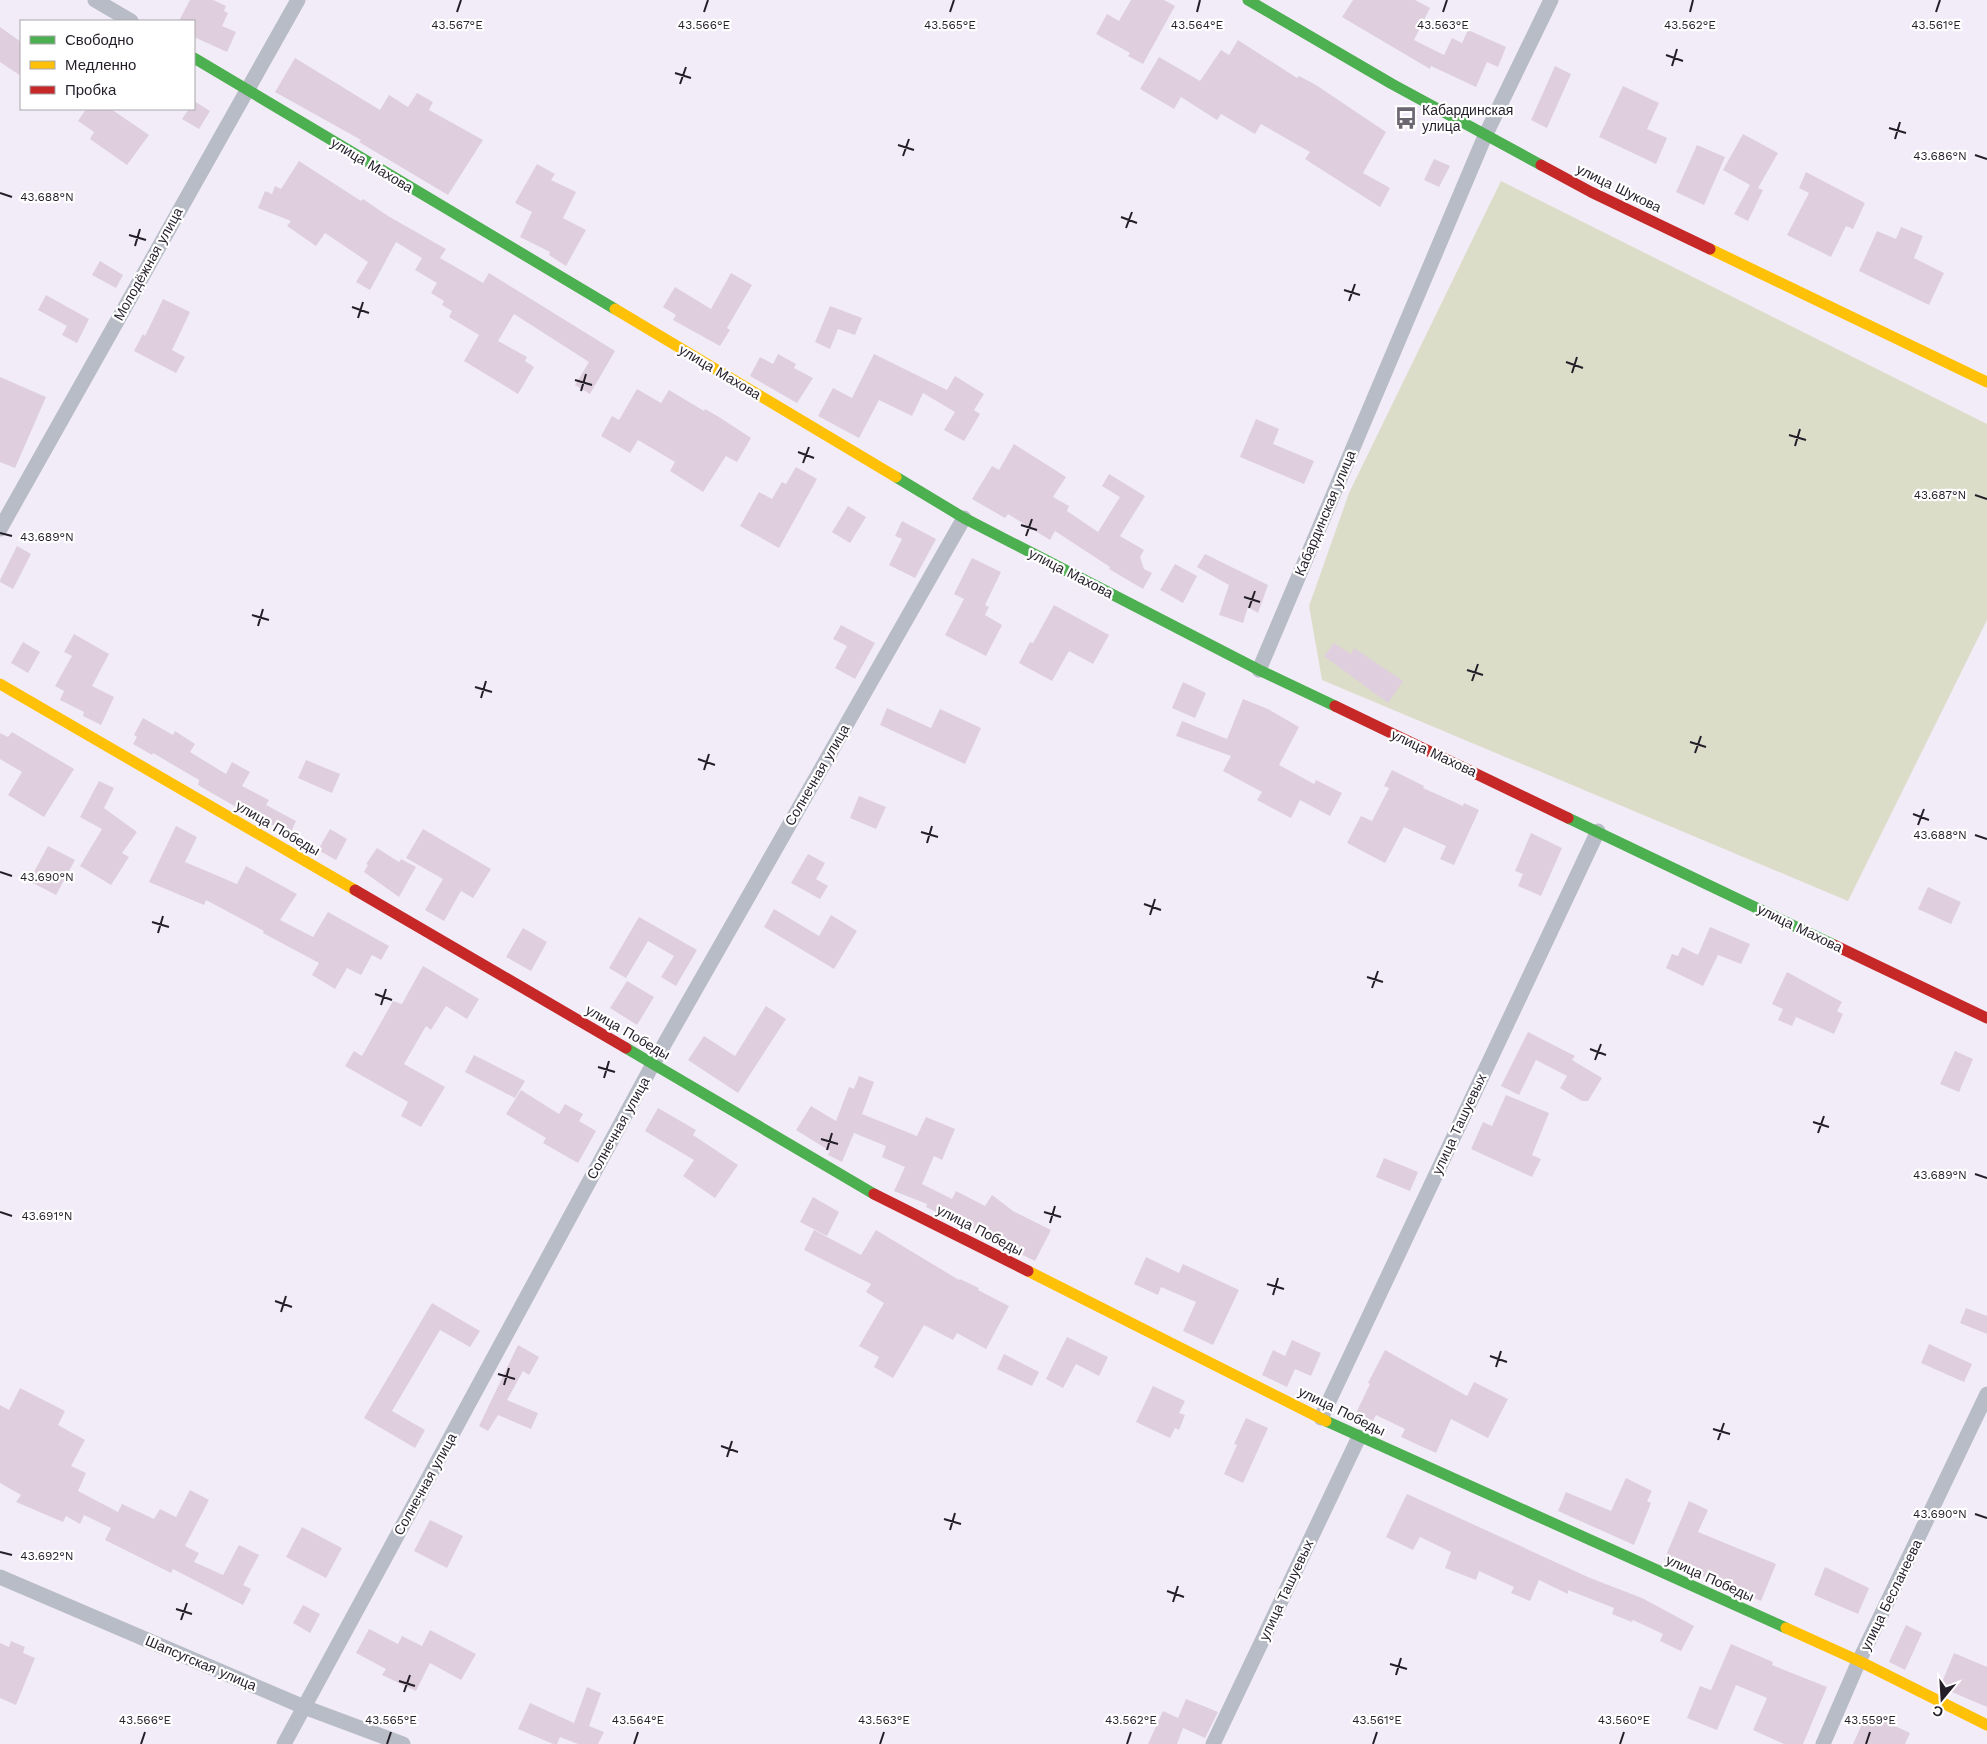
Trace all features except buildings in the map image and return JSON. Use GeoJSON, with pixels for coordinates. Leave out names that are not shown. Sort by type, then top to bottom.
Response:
{"type":"FeatureCollection","features":[{"type":"Feature","properties":{"kind":"street"},"geometry":{"type":"LineString","coordinates":[[95,0],[129,20]]}},
{"type":"Feature","properties":{"kind":"street","name":"Молодёжная улица"},"geometry":{"type":"LineString","coordinates":[[0,529],[246,89],[298,0]]}},
{"type":"Feature","properties":{"kind":"street","name":"улица Шукова"},"geometry":{"type":"LineString","coordinates":[[1248,0],[1485,136],[1591,192],[1987,382]]}},
{"type":"Feature","properties":{"kind":"street","name":"Кабардинская улица"},"geometry":{"type":"LineString","coordinates":[[1259,670],[1485,136],[1550,0]]}},
{"type":"Feature","properties":{"kind":"street","name":"улица Махова"},"geometry":{"type":"LineString","coordinates":[[195,59],[964,518],[1259,670],[1987,1018]]}},
{"type":"Feature","properties":{"kind":"street","name":"Солнечная улица"},"geometry":{"type":"LineString","coordinates":[[284,1744],[653,1064],[964,518]]}},
{"type":"Feature","properties":{"kind":"street","name":"улица Победы"},"geometry":{"type":"LineString","coordinates":[[0,684],[653,1064],[853,1184],[1359,1437],[1859,1662],[1987,1725]]}},
{"type":"Feature","properties":{"kind":"street","name":"улица Ташуевых"},"geometry":{"type":"LineString","coordinates":[[1320,1418],[1598,831]]}},
{"type":"Feature","properties":{"kind":"street","name":"улица Бесланеева"},"geometry":{"type":"LineString","coordinates":[[1823,1744],[1859,1662],[1987,1394]]}},
{"type":"Feature","properties":{"kind":"street","name":"улица Ташуевых"},"geometry":{"type":"LineString","coordinates":[[1213,1744],[1359,1437]]}},
{"type":"Feature","properties":{"kind":"street","name":"Шапсугская улица"},"geometry":{"type":"LineString","coordinates":[[0,1577],[304,1707],[403,1744]]}},
{"type":"Feature","properties":{"kind":"green space"},"geometry":{"type":"Polygon","coordinates":[[[1501,181],[1987,424],[1987,620],[1848,901],[1322,680],[1309,606],[1349,493],[1501,181]]]}},
{"type":"Feature","properties":{"kind":"traffic: fast"},"geometry":{"type":"LineString","coordinates":[[1248,0],[1392,84],[1541,165]]}},
{"type":"Feature","properties":{"kind":"traffic: fast"},"geometry":{"type":"LineString","coordinates":[[195,59],[615,309]]}},
{"type":"Feature","properties":{"kind":"traffic: fast"},"geometry":{"type":"LineString","coordinates":[[896,477],[964,518],[1259,670],[1335,706]]}},
{"type":"Feature","properties":{"kind":"traffic: fast"},"geometry":{"type":"LineString","coordinates":[[1568,818],[1834,945]]}},
{"type":"Feature","properties":{"kind":"traffic: fast"},"geometry":{"type":"LineString","coordinates":[[626,1048],[874,1194]]}},
{"type":"Feature","properties":{"kind":"traffic: fast"},"geometry":{"type":"LineString","coordinates":[[1326,1421],[1786,1628]]}},
{"type":"Feature","properties":{"kind":"traffic: slow"},"geometry":{"type":"LineString","coordinates":[[1710,249],[1987,382]]}},
{"type":"Feature","properties":{"kind":"traffic: slow"},"geometry":{"type":"LineString","coordinates":[[615,309],[896,477]]}},
{"type":"Feature","properties":{"kind":"traffic: slow"},"geometry":{"type":"LineString","coordinates":[[0,684],[355,890]]}},
{"type":"Feature","properties":{"kind":"traffic: slow"},"geometry":{"type":"LineString","coordinates":[[1028,1271],[1326,1421]]}},
{"type":"Feature","properties":{"kind":"traffic: slow"},"geometry":{"type":"LineString","coordinates":[[1786,1628],[1859,1661],[1987,1725]]}},
{"type":"Feature","properties":{"kind":"traffic: jam"},"geometry":{"type":"LineString","coordinates":[[1541,165],[1591,192],[1710,249]]}},
{"type":"Feature","properties":{"kind":"traffic: jam"},"geometry":{"type":"LineString","coordinates":[[1335,706],[1568,818]]}},
{"type":"Feature","properties":{"kind":"traffic: jam"},"geometry":{"type":"LineString","coordinates":[[355,890],[626,1048]]}},
{"type":"Feature","properties":{"kind":"traffic: jam"},"geometry":{"type":"LineString","coordinates":[[1834,945],[1987,1018]]}},
{"type":"Feature","properties":{"kind":"traffic: jam"},"geometry":{"type":"LineString","coordinates":[[874,1194],[1028,1271]]}},
{"type":"Feature","properties":{"kind":"place","name":"Кабардинская улица"},"geometry":{"type":"Point","coordinates":[1406,118]}}]}
